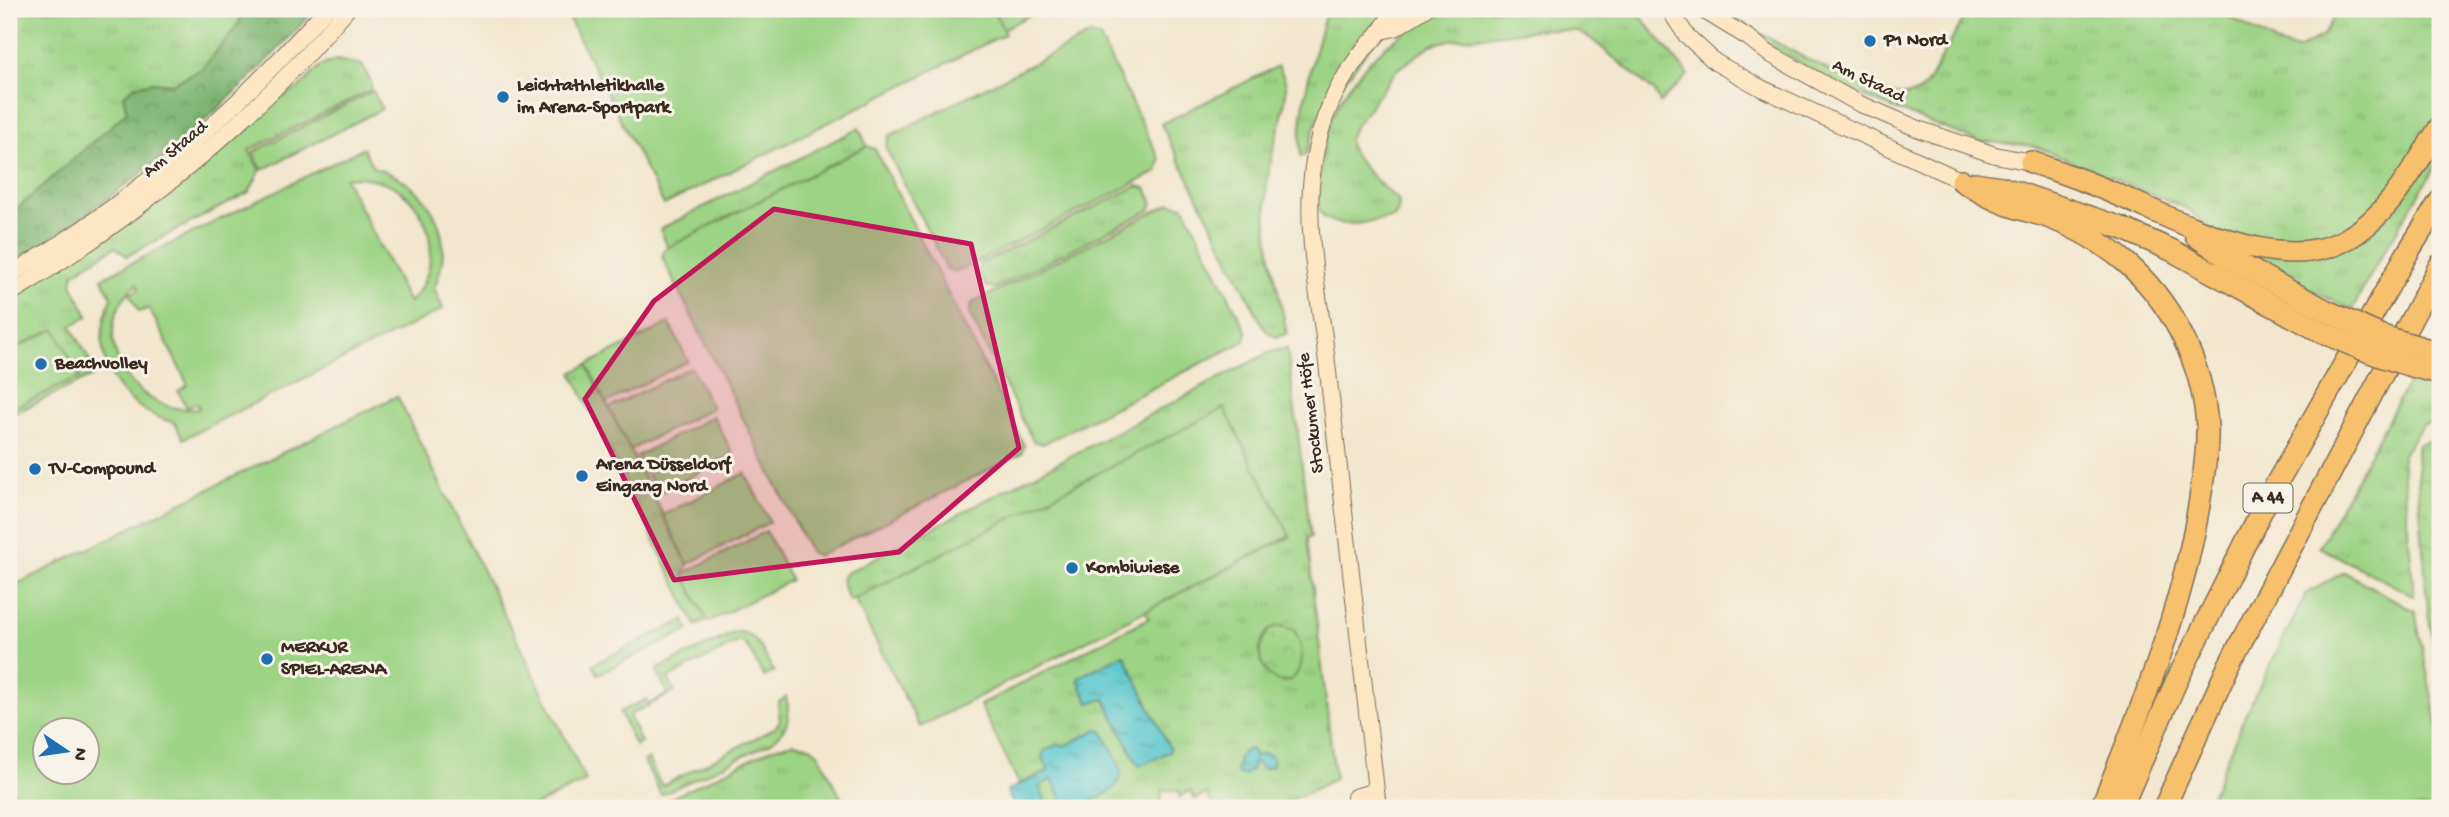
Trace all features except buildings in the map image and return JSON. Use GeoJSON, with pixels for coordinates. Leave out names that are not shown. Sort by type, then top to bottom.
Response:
{"type":"FeatureCollection","features":[{"type":"Feature","properties":{"kind":"highway"},"geometry":{"type":"LineString","coordinates":[[2031,162],[2106,190],[2171,219],[2238,242],[2276,251],[2311,251],[2343,240],[2372,220],[2404,184],[2440,127]]}},
{"type":"Feature","properties":{"kind":"highway"},"geometry":{"type":"LineString","coordinates":[[1962,181],[2001,187],[2119,228],[2320,319],[2440,353]]}},
{"type":"Feature","properties":{"kind":"highway"},"geometry":{"type":"LineString","coordinates":[[1962,181],[1996,200],[2048,218],[2098,240],[2124,261],[2152,286],[2189,346],[2201,385],[2207,426],[2196,527],[2178,598],[2152,681],[2101,808]]}},
{"type":"Feature","properties":{"kind":"highway","name":"A 44"},"geometry":{"type":"LineString","coordinates":[[2121,808],[2176,682],[2266,502],[2408,251],[2440,201]]}},
{"type":"Feature","properties":{"kind":"highway"},"geometry":{"type":"LineString","coordinates":[[2171,219],[2372,354],[2440,373]]}},
{"type":"Feature","properties":{"kind":"highway","name":"A 44"},"geometry":{"type":"LineString","coordinates":[[2164,808],[2229,664],[2440,265]]}},
{"type":"Feature","properties":{"kind":"street","name":"Am Staad"},"geometry":{"type":"LineString","coordinates":[[9,275],[125,198],[192,144],[259,81],[326,9]]}},
{"type":"Feature","properties":{"kind":"street","name":"Am Staad"},"geometry":{"type":"LineString","coordinates":[[9,295],[118,224],[197,161],[266,97],[347,9]]}},
{"type":"Feature","properties":{"kind":"street","name":"Stockumer Höfe"},"geometry":{"type":"LineString","coordinates":[[1378,808],[1313,261],[1309,199],[1315,152],[1324,122],[1357,57],[1381,31],[1386,19],[1399,9]]}},
{"type":"Feature","properties":{"kind":"street","name":"Stockumer Höfe"},"geometry":{"type":"LineString","coordinates":[[1381,31],[1395,28],[1425,9]]}},
{"type":"Feature","properties":{"kind":"street"},"geometry":{"type":"LineString","coordinates":[[1657,9],[1671,13],[1700,50],[1727,69],[1761,88],[1962,181]]}},
{"type":"Feature","properties":{"kind":"street","name":"Am Staad"},"geometry":{"type":"LineString","coordinates":[[1701,9],[1749,38],[1768,53],[1858,103],[1921,130],[1995,155],[2031,162]]}},
{"type":"Feature","properties":{"kind":"street"},"geometry":{"type":"LineString","coordinates":[[1355,797],[1377,791]]}},
{"type":"Feature","properties":{"kind":"highlighted area"},"geometry":{"type":"Polygon","coordinates":[[[774,209],[971,244],[1019,448],[899,552],[674,580],[585,399],[654,301],[774,209]]]}},
{"type":"Feature","properties":{"kind":"green space"},"geometry":{"type":"Polygon","coordinates":[[[9,9],[245,9],[236,28],[202,69],[172,84],[153,82],[135,86],[123,96],[127,112],[9,216],[9,9]]]}},
{"type":"Feature","properties":{"kind":"green space"},"geometry":{"type":"Polygon","coordinates":[[[245,9],[315,9],[245,83],[172,149],[93,209],[9,265],[9,216],[127,112],[123,96],[135,86],[153,82],[172,84],[202,69],[236,28],[245,9]]]}},
{"type":"Feature","properties":{"kind":"green space"},"geometry":{"type":"Polygon","coordinates":[[[564,9],[993,9],[1005,34],[664,205],[564,9]]]}},
{"type":"Feature","properties":{"kind":"green space"},"geometry":{"type":"Polygon","coordinates":[[[993,9],[1008,9],[1010,13],[1018,9],[1042,9],[1003,29],[993,9]]]}},
{"type":"Feature","properties":{"kind":"green space"},"geometry":{"type":"Polygon","coordinates":[[[1327,9],[1398,9],[1318,117],[1306,155],[1301,157],[1304,103],[1327,9]]]}},
{"type":"Feature","properties":{"kind":"green space"},"geometry":{"type":"Polygon","coordinates":[[[1448,9],[1630,9],[1642,18],[1688,75],[1660,103],[1655,92],[1590,38],[1576,31],[1545,29],[1450,40],[1431,45],[1396,71],[1353,129],[1349,140],[1350,147],[1361,163],[1398,199],[1397,214],[1393,218],[1358,224],[1332,222],[1319,210],[1318,199],[1326,138],[1342,97],[1366,65],[1396,38],[1448,9]]]}},
{"type":"Feature","properties":{"kind":"green space"},"geometry":{"type":"Polygon","coordinates":[[[1709,9],[1718,9],[1840,76],[1890,93],[1909,95],[1917,93],[1927,84],[1969,9],[2216,9],[2280,45],[2298,49],[2323,36],[2339,9],[2440,9],[2440,159],[2352,310],[2241,256],[2188,209],[2034,146],[1977,141],[1867,98],[1817,73],[1709,9]]]}},
{"type":"Feature","properties":{"kind":"green space"},"geometry":{"type":"Polygon","coordinates":[[[1090,35],[1100,38],[1160,160],[1157,172],[957,272],[947,269],[886,148],[889,136],[1090,35]]]}},
{"type":"Feature","properties":{"kind":"green space"},"geometry":{"type":"Polygon","coordinates":[[[336,60],[362,65],[371,82],[371,90],[249,150],[260,171],[249,192],[127,256],[115,247],[74,273],[72,284],[88,316],[71,326],[95,370],[94,375],[9,416],[9,301],[267,102],[298,89],[320,66],[336,60]]]}},
{"type":"Feature","properties":{"kind":"green space"},"geometry":{"type":"Polygon","coordinates":[[[1278,66],[1285,81],[1286,95],[1271,159],[1266,203],[1273,269],[1287,334],[1276,337],[1265,330],[1161,124],[1278,66]]]}},
{"type":"Feature","properties":{"kind":"green space"},"geometry":{"type":"Polygon","coordinates":[[[373,91],[382,109],[262,170],[253,152],[373,91]]]}},
{"type":"Feature","properties":{"kind":"green space"},"geometry":{"type":"Polygon","coordinates":[[[859,128],[867,146],[668,248],[660,229],[859,128]]]}},
{"type":"Feature","properties":{"kind":"green space"},"geometry":{"type":"Polygon","coordinates":[[[867,146],[875,149],[1024,445],[1022,453],[818,556],[810,552],[662,257],[665,249],[867,146]]]}},
{"type":"Feature","properties":{"kind":"green space"},"geometry":{"type":"Polygon","coordinates":[[[363,148],[373,167],[409,185],[434,213],[443,248],[441,267],[434,288],[443,309],[183,439],[175,423],[155,416],[137,405],[122,392],[112,377],[102,340],[112,298],[102,278],[363,148]],[[358,177],[345,178],[409,303],[419,291],[430,262],[428,232],[423,217],[398,189],[382,182],[358,177]],[[137,284],[121,303],[114,323],[114,345],[121,366],[134,384],[151,399],[173,407],[199,409],[197,403],[187,408],[178,391],[188,385],[149,308],[139,312],[130,294],[139,289],[137,284]]]}},
{"type":"Feature","properties":{"kind":"green space"},"geometry":{"type":"Polygon","coordinates":[[[1137,186],[1146,188],[1153,203],[1150,210],[995,288],[986,286],[978,271],[980,264],[1137,186]]]}},
{"type":"Feature","properties":{"kind":"green space"},"geometry":{"type":"Polygon","coordinates":[[[1171,203],[1184,206],[1247,333],[1245,341],[1043,444],[1033,441],[969,313],[972,303],[1171,203]]]}},
{"type":"Feature","properties":{"kind":"green space"},"geometry":{"type":"Polygon","coordinates":[[[669,323],[688,361],[606,403],[587,365],[669,323]]]}},
{"type":"Feature","properties":{"kind":"green space","name":"Beachvolley"},"geometry":{"type":"Polygon","coordinates":[[[55,329],[80,377],[9,410],[9,351],[55,329]]]}},
{"type":"Feature","properties":{"kind":"green space"},"geometry":{"type":"Polygon","coordinates":[[[1287,348],[1311,537],[1307,538],[1335,779],[1276,808],[1214,808],[1207,794],[1195,799],[1190,791],[1179,797],[1179,791],[1162,790],[1161,806],[1156,808],[1042,808],[1045,800],[1039,787],[1051,779],[1063,800],[1080,804],[1096,730],[1042,757],[1047,772],[1019,784],[980,705],[1149,618],[1145,611],[1290,537],[1224,409],[850,601],[843,587],[843,576],[1268,353],[1287,348]],[[1122,655],[1079,677],[1104,698],[1138,765],[1125,656],[1122,655]],[[1245,751],[1238,758],[1237,767],[1241,775],[1251,770],[1253,762],[1257,762],[1259,756],[1254,757],[1252,752],[1245,751]]]}},
{"type":"Feature","properties":{"kind":"green space"},"geometry":{"type":"Polygon","coordinates":[[[587,365],[688,564],[684,574],[707,621],[696,626],[572,373],[587,365]]]}},
{"type":"Feature","properties":{"kind":"green space"},"geometry":{"type":"Polygon","coordinates":[[[691,367],[712,408],[630,450],[609,408],[691,367]]]}},
{"type":"Feature","properties":{"kind":"green space"},"geometry":{"type":"Polygon","coordinates":[[[2409,381],[2440,384],[2440,422],[2422,425],[2402,456],[2414,596],[2319,547],[2409,381]]]}},
{"type":"Feature","properties":{"kind":"green space","name":"MERKUR SPIEL-ARENA"},"geometry":{"type":"Polygon","coordinates":[[[397,396],[586,781],[530,808],[21,808],[9,783],[9,588],[397,396]]]}},
{"type":"Feature","properties":{"kind":"green space","name":"Kombiwiese"},"geometry":{"type":"Polygon","coordinates":[[[1224,408],[1290,536],[920,727],[854,599],[1224,408]]]}},
{"type":"Feature","properties":{"kind":"green space"},"geometry":{"type":"Polygon","coordinates":[[[713,416],[733,454],[658,494],[637,456],[713,416]]]}},
{"type":"Feature","properties":{"kind":"green space"},"geometry":{"type":"Polygon","coordinates":[[[2440,438],[2440,679],[2428,613],[2416,454],[2418,444],[2440,438]]]}},
{"type":"Feature","properties":{"kind":"green space"},"geometry":{"type":"Polygon","coordinates":[[[745,473],[770,522],[688,564],[663,515],[745,473]]]}},
{"type":"Feature","properties":{"kind":"green space"},"geometry":{"type":"Polygon","coordinates":[[[766,531],[791,580],[708,622],[683,574],[766,531]]]}},
{"type":"Feature","properties":{"kind":"green space"},"geometry":{"type":"Polygon","coordinates":[[[2344,572],[2415,611],[2440,739],[2440,808],[2206,808],[2247,711],[2306,594],[2344,572]]]}},
{"type":"Feature","properties":{"kind":"green space"},"geometry":{"type":"Polygon","coordinates":[[[684,620],[689,630],[598,674],[593,664],[684,620]]]}},
{"type":"Feature","properties":{"kind":"green space"},"geometry":{"type":"Polygon","coordinates":[[[1281,626],[1294,630],[1302,658],[1299,669],[1286,681],[1277,681],[1269,675],[1260,655],[1263,638],[1271,629],[1281,626]]]}},
{"type":"Feature","properties":{"kind":"green space"},"geometry":{"type":"Polygon","coordinates":[[[735,632],[743,632],[754,640],[774,672],[764,677],[749,649],[743,642],[738,642],[668,678],[675,692],[629,715],[641,743],[635,746],[620,712],[646,699],[649,704],[668,694],[656,670],[735,632]]]}},
{"type":"Feature","properties":{"kind":"green space"},"geometry":{"type":"Polygon","coordinates":[[[786,697],[787,723],[770,743],[661,795],[644,761],[648,759],[662,786],[775,728],[780,720],[778,703],[786,697]]]}},
{"type":"Feature","properties":{"kind":"green space"},"geometry":{"type":"Polygon","coordinates":[[[793,743],[809,746],[819,754],[846,808],[651,808],[773,748],[793,743]]]}},
{"type":"Feature","properties":{"kind":"water"},"geometry":{"type":"Polygon","coordinates":[[[1123,655],[1170,749],[1169,752],[1140,766],[1105,699],[1089,703],[1078,680],[1079,677],[1123,655]]]}},
{"type":"Feature","properties":{"kind":"water"},"geometry":{"type":"Polygon","coordinates":[[[1096,730],[1102,731],[1120,766],[1120,778],[1116,786],[1091,801],[1072,803],[1063,799],[1051,779],[1039,787],[1045,800],[1044,807],[1016,808],[1007,793],[1008,790],[1047,772],[1042,757],[1044,751],[1059,744],[1065,746],[1096,730]]]}},
{"type":"Feature","properties":{"kind":"water"},"geometry":{"type":"Polygon","coordinates":[[[1248,749],[1252,750],[1254,757],[1263,753],[1270,755],[1273,759],[1272,766],[1263,769],[1253,762],[1251,770],[1244,775],[1238,774],[1238,758],[1248,749]]]}},
{"type":"Feature","properties":{"kind":"place","name":"P1 Nord"},"geometry":{"type":"Point","coordinates":[1870,41]}},
{"type":"Feature","properties":{"kind":"place","name":"Leichtathletikhalle im Arena-Sportpark"},"geometry":{"type":"Point","coordinates":[503,97]}},
{"type":"Feature","properties":{"kind":"place","name":"Beachvolley"},"geometry":{"type":"Point","coordinates":[41,364]}},
{"type":"Feature","properties":{"kind":"place","name":"TV-Compound"},"geometry":{"type":"Point","coordinates":[35,469]}},
{"type":"Feature","properties":{"kind":"place","name":"Arena Düsseldorf Eingang Nord"},"geometry":{"type":"Point","coordinates":[582,476]}},
{"type":"Feature","properties":{"kind":"place","name":"Kombiwiese"},"geometry":{"type":"Point","coordinates":[1072,568]}},
{"type":"Feature","properties":{"kind":"place","name":"MERKUR SPIEL-ARENA"},"geometry":{"type":"Point","coordinates":[267,659]}}]}
